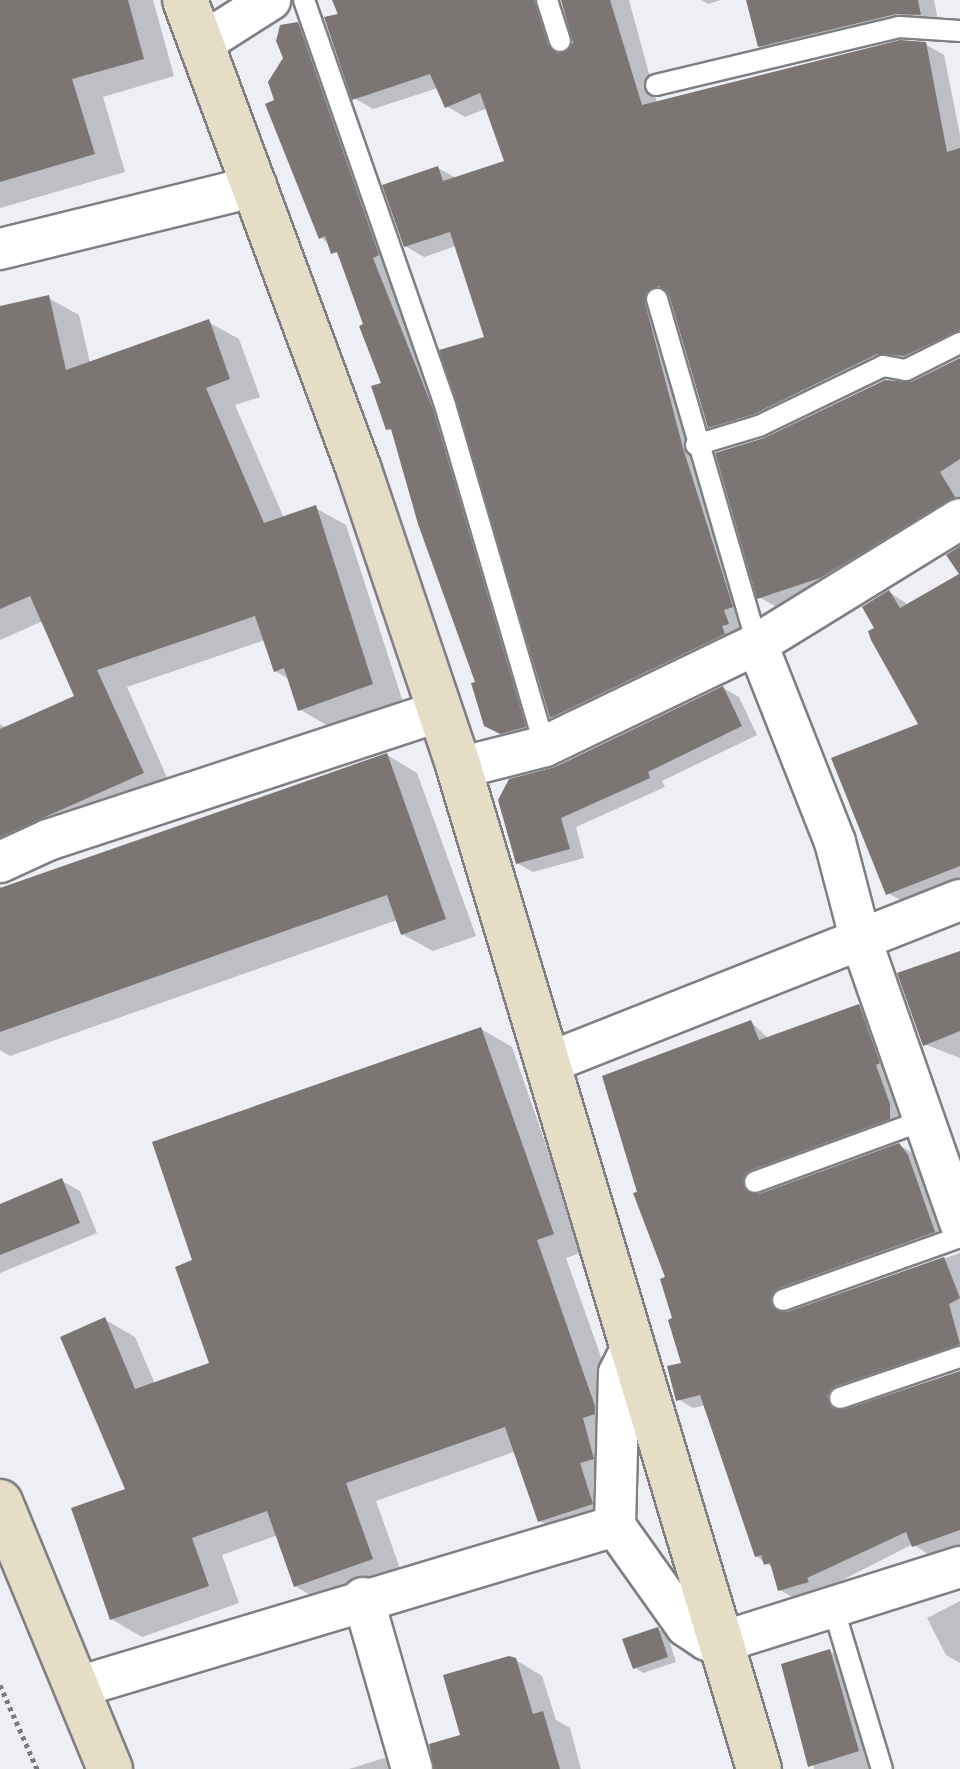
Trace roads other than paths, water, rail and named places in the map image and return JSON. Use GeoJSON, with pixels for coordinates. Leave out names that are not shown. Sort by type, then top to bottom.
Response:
{"type":"FeatureCollection","features":[{"type":"Feature","properties":{"kind":"street"},"geometry":{"type":"LineString","coordinates":[[185,0],[256,186],[459,768],[759,1769]]}},
{"type":"Feature","properties":{"kind":"street"},"geometry":{"type":"LineString","coordinates":[[201,44],[270,0]]}},
{"type":"Feature","properties":{"kind":"street"},"geometry":{"type":"LineString","coordinates":[[0,249],[256,186]]}},
{"type":"Feature","properties":{"kind":"street"},"geometry":{"type":"LineString","coordinates":[[459,768],[545,746],[757,644],[960,519]]}},
{"type":"Feature","properties":{"kind":"street"},"geometry":{"type":"LineString","coordinates":[[757,644],[835,842],[860,937],[958,1215]]}},
{"type":"Feature","properties":{"kind":"street"},"geometry":{"type":"LineString","coordinates":[[0,862],[48,840],[440,711]]}},
{"type":"Feature","properties":{"kind":"street"},"geometry":{"type":"LineString","coordinates":[[548,1063],[960,900]]}},
{"type":"Feature","properties":{"kind":"street"},"geometry":{"type":"LineString","coordinates":[[633,1345],[619,1373],[615,1526],[686,1626],[707,1640],[722,1642],[960,1567]]}},
{"type":"Feature","properties":{"kind":"street"},"geometry":{"type":"LineString","coordinates":[[0,1502],[110,1769]]}},
{"type":"Feature","properties":{"kind":"street"},"geometry":{"type":"LineString","coordinates":[[78,1687],[363,1598],[615,1526]]}},
{"type":"Feature","properties":{"kind":"street"},"geometry":{"type":"LineString","coordinates":[[363,1598],[412,1769]]}},
{"type":"Feature","properties":{"kind":"lane"},"geometry":{"type":"LineString","coordinates":[[304,0],[445,405],[545,746]]}},
{"type":"Feature","properties":{"kind":"lane"},"geometry":{"type":"LineString","coordinates":[[547,0],[560,41]]}},
{"type":"Feature","properties":{"kind":"lane"},"geometry":{"type":"LineString","coordinates":[[656,85],[899,27],[960,31]]}},
{"type":"Feature","properties":{"kind":"lane"},"geometry":{"type":"LineString","coordinates":[[657,299],[696,445],[757,644]]}},
{"type":"Feature","properties":{"kind":"lane"},"geometry":{"type":"LineString","coordinates":[[696,445],[759,426],[883,366],[906,370],[960,343]]}},
{"type":"Feature","properties":{"kind":"lane"},"geometry":{"type":"LineString","coordinates":[[755,1182],[924,1120]]}},
{"type":"Feature","properties":{"kind":"lane"},"geometry":{"type":"LineString","coordinates":[[783,1300],[958,1215]]}},
{"type":"Feature","properties":{"kind":"lane"},"geometry":{"type":"LineString","coordinates":[[840,1398],[960,1357]]}},
{"type":"Feature","properties":{"kind":"lane"},"geometry":{"type":"LineString","coordinates":[[833,1607],[882,1769]]}}]}
